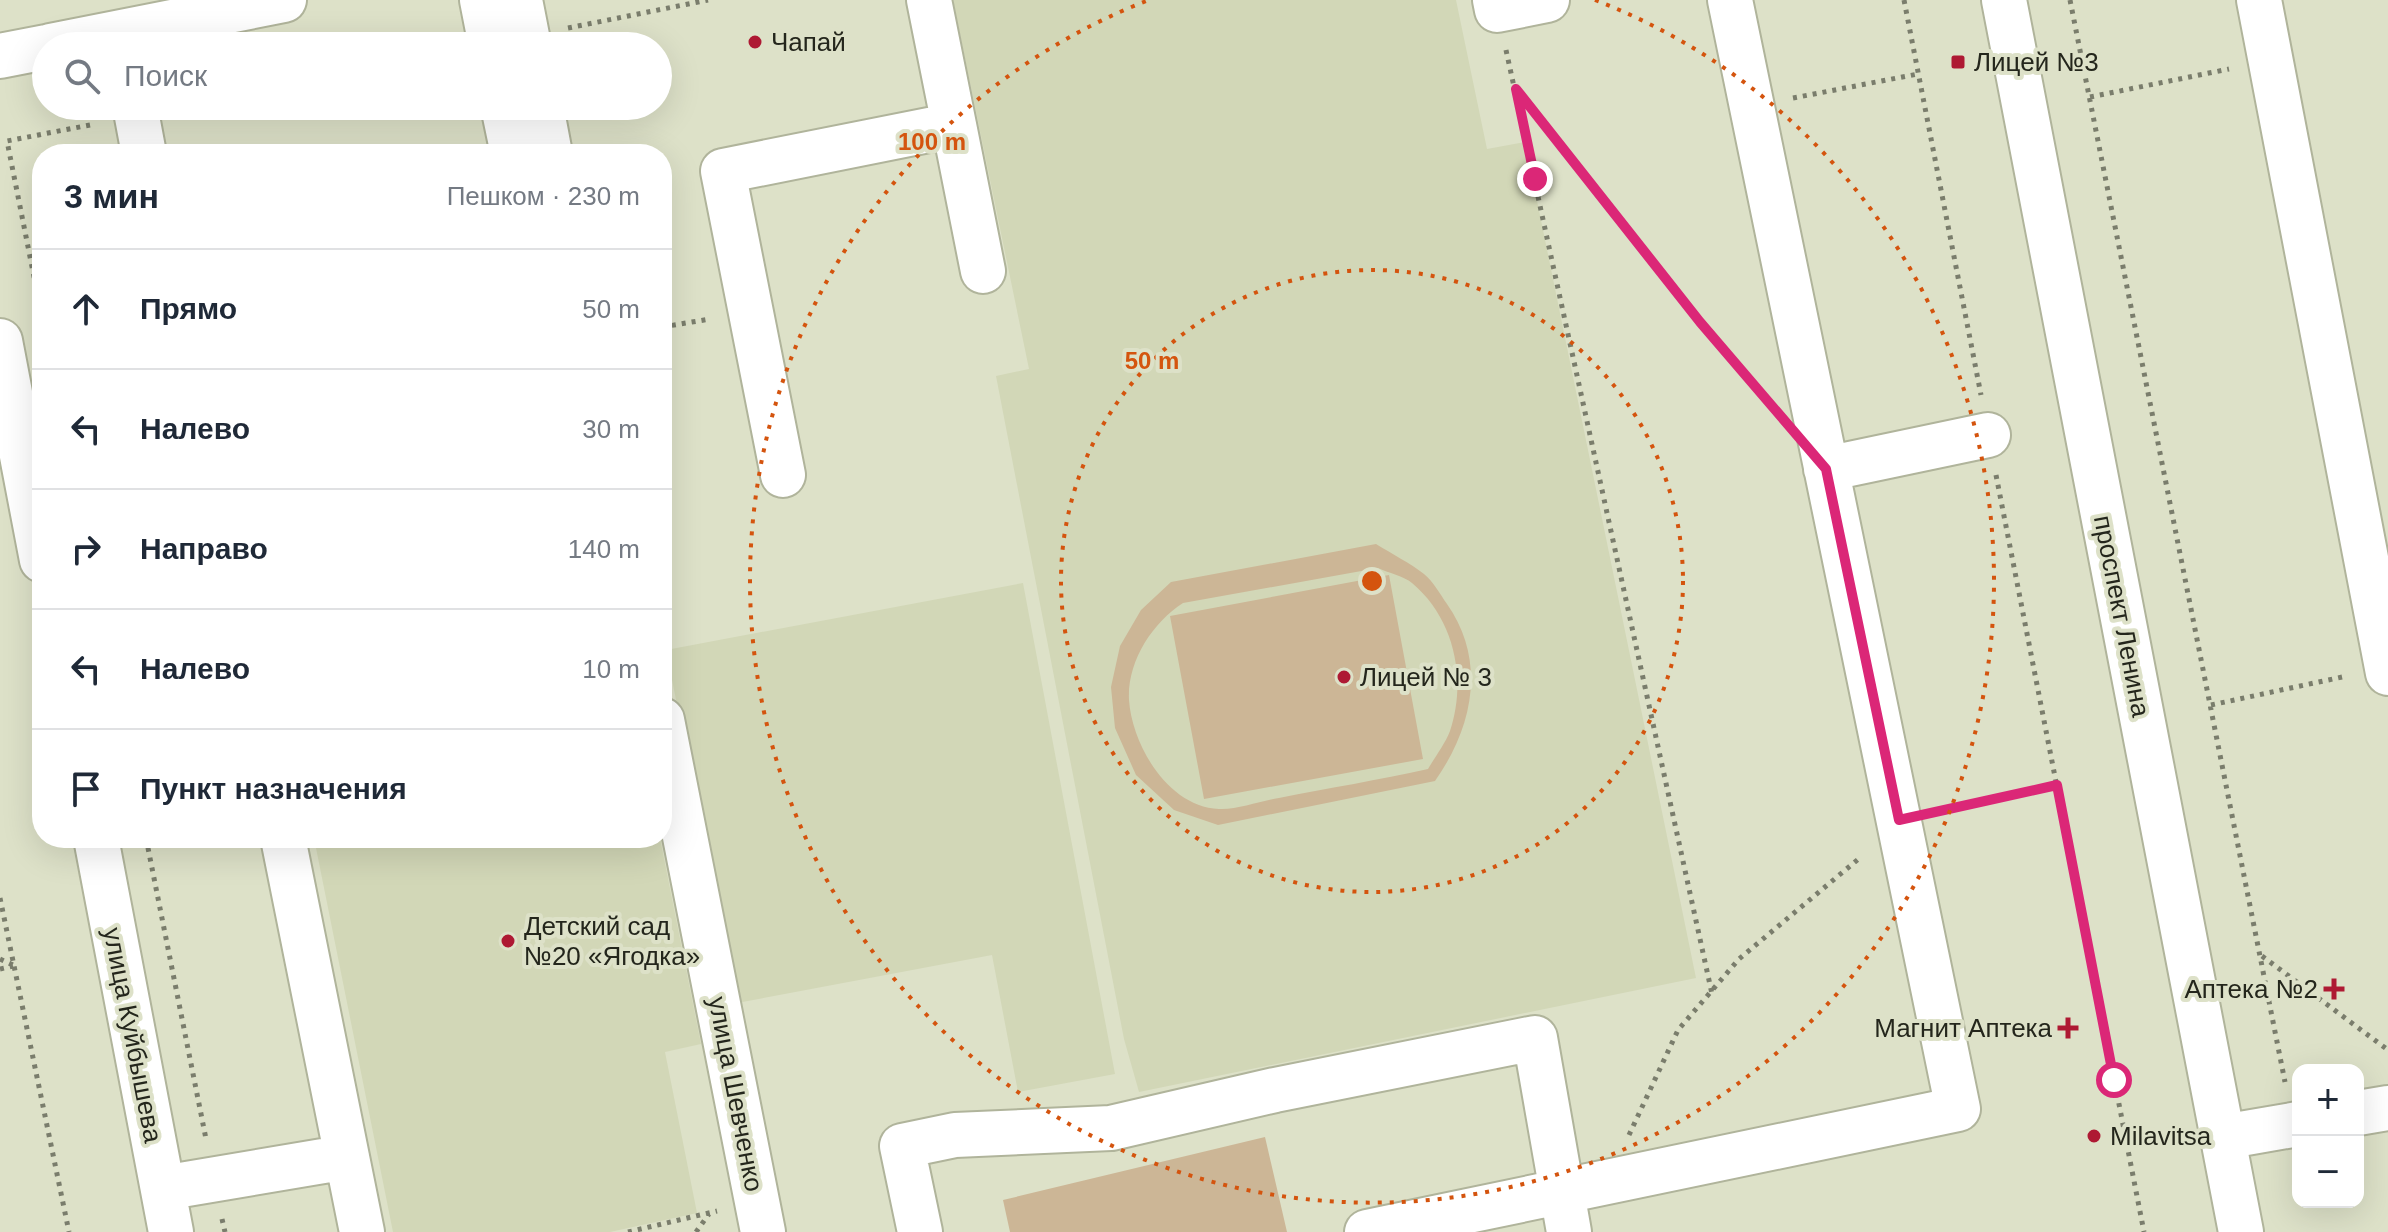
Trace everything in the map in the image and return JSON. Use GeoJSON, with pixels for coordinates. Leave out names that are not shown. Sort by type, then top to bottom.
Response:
{"type":"FeatureCollection","features":[{"type":"Feature","properties":{"kind":"street"},"geometry":{"type":"LineString","coordinates":[[98,32],[284,0]]}},
{"type":"Feature","properties":{"kind":"street"},"geometry":{"type":"LineString","coordinates":[[482,0],[517,32]]}},
{"type":"Feature","properties":{"kind":"street"},"geometry":{"type":"LineString","coordinates":[[929,0],[983,271]]}},
{"type":"Feature","properties":{"kind":"street"},"geometry":{"type":"LineString","coordinates":[[1496,5],[1547,0]]}},
{"type":"Feature","properties":{"kind":"street"},"geometry":{"type":"LineString","coordinates":[[1367,1232],[1564,1212],[1608,1181],[1958,1109],[1730,0]]}},
{"type":"Feature","properties":{"kind":"street","name":"проспект Ленина"},"geometry":{"type":"LineString","coordinates":[[2004,0],[2241,1232]]}},
{"type":"Feature","properties":{"kind":"street"},"geometry":{"type":"LineString","coordinates":[[2259,0],[2387,670]]}},
{"type":"Feature","properties":{"kind":"street"},"geometry":{"type":"LineString","coordinates":[[0,56],[32,49]]}},
{"type":"Feature","properties":{"kind":"street"},"geometry":{"type":"LineString","coordinates":[[138,120],[142,144]]}},
{"type":"Feature","properties":{"kind":"street"},"geometry":{"type":"LineString","coordinates":[[506,120],[511,144]]}},
{"type":"Feature","properties":{"kind":"street"},"geometry":{"type":"LineString","coordinates":[[544,120],[548,144]]}},
{"type":"Feature","properties":{"kind":"street"},"geometry":{"type":"LineString","coordinates":[[783,475],[723,171],[954,125]]}},
{"type":"Feature","properties":{"kind":"street"},"geometry":{"type":"LineString","coordinates":[[0,341],[32,508]]}},
{"type":"Feature","properties":{"kind":"street"},"geometry":{"type":"LineString","coordinates":[[1826,469],[1988,435]]}},
{"type":"Feature","properties":{"kind":"street","name":"улица Шевченко"},"geometry":{"type":"LineString","coordinates":[[672,771],[760,1217]]}},
{"type":"Feature","properties":{"kind":"street","name":"улица Куйбышева"},"geometry":{"type":"LineString","coordinates":[[98,848],[171,1232]]}},
{"type":"Feature","properties":{"kind":"street"},"geometry":{"type":"LineString","coordinates":[[285,848],[362,1232]]}},
{"type":"Feature","properties":{"kind":"street"},"geometry":{"type":"LineString","coordinates":[[920,1232],[902,1146],[955,1135],[1111,1128],[1275,1090],[1535,1038],[1564,1212]]}},
{"type":"Feature","properties":{"kind":"street"},"geometry":{"type":"LineString","coordinates":[[2223,1137],[2292,1107]]}},
{"type":"Feature","properties":{"kind":"street"},"geometry":{"type":"LineString","coordinates":[[2364,1112],[2388,1108]]}},
{"type":"Feature","properties":{"kind":"street"},"geometry":{"type":"LineString","coordinates":[[163,1188],[347,1157]]}},
{"type":"Feature","properties":{"kind":"path"},"geometry":{"type":"LineString","coordinates":[[517,32],[708,0]]}},
{"type":"Feature","properties":{"kind":"path"},"geometry":{"type":"LineString","coordinates":[[1904,0],[2144,1232]]}},
{"type":"Feature","properties":{"kind":"path"},"geometry":{"type":"LineString","coordinates":[[2070,0],[2292,1107]]}},
{"type":"Feature","properties":{"kind":"path"},"geometry":{"type":"LineString","coordinates":[[1496,5],[1712,994]]}},
{"type":"Feature","properties":{"kind":"path"},"geometry":{"type":"LineString","coordinates":[[2090,97],[2270,62]]}},
{"type":"Feature","properties":{"kind":"path"},"geometry":{"type":"LineString","coordinates":[[1752,106],[1918,74]]}},
{"type":"Feature","properties":{"kind":"path"},"geometry":{"type":"LineString","coordinates":[[1516,89],[1700,322],[1768,401]]}},
{"type":"Feature","properties":{"kind":"path"},"geometry":{"type":"LineString","coordinates":[[7,141],[32,267]]}},
{"type":"Feature","properties":{"kind":"path"},"geometry":{"type":"LineString","coordinates":[[2211,705],[2387,670]]}},
{"type":"Feature","properties":{"kind":"path"},"geometry":{"type":"LineString","coordinates":[[1608,1181],[1678,1030],[1739,959],[1899,820],[2057,785]]}},
{"type":"Feature","properties":{"kind":"path"},"geometry":{"type":"LineString","coordinates":[[148,848],[225,1232]]}},
{"type":"Feature","properties":{"kind":"path"},"geometry":{"type":"LineString","coordinates":[[0,898],[69,1232]]}},
{"type":"Feature","properties":{"kind":"path"},"geometry":{"type":"LineString","coordinates":[[2261,956],[2388,1050]]}},
{"type":"Feature","properties":{"kind":"path"},"geometry":{"type":"LineString","coordinates":[[0,959],[14,966]]}},
{"type":"Feature","properties":{"kind":"path"},"geometry":{"type":"LineString","coordinates":[[0,969],[14,966]]}},
{"type":"Feature","properties":{"kind":"path"},"geometry":{"type":"LineString","coordinates":[[696,1232],[710,1213]]}},
{"type":"Feature","properties":{"kind":"path"},"geometry":{"type":"LineString","coordinates":[[628,1232],[710,1213],[760,1217]]}},
{"type":"Feature","properties":{"kind":"shaded area","name":"Лицей № 3"},"geometry":{"type":"Polygon","coordinates":[[[953,0],[1456,0],[1487,149],[1525,142],[1696,978],[1139,1092],[1124,1039],[996,376],[1029,369],[953,0]]]}},
{"type":"Feature","properties":{"kind":"shaded area"},"geometry":{"type":"Polygon","coordinates":[[[1376,544],[1424,574],[1460,626],[1471,671],[1470,694],[1459,739],[1435,781],[1218,825],[1174,810],[1136,775],[1115,728],[1111,687],[1120,646],[1141,610],[1171,582],[1376,544]],[[1378,568],[1183,603],[1161,621],[1137,658],[1129,686],[1129,700],[1137,736],[1145,754],[1169,785],[1201,806],[1226,809],[1428,769],[1448,736],[1455,711],[1457,671],[1454,651],[1438,614],[1427,598],[1409,581],[1378,568]]]}},
{"type":"Feature","properties":{"kind":"shaded area"},"geometry":{"type":"Polygon","coordinates":[[[1389,575],[1423,759],[1204,799],[1170,616],[1389,575]]]}},
{"type":"Feature","properties":{"kind":"shaded area"},"geometry":{"type":"Polygon","coordinates":[[[1023,583],[1115,1074],[1018,1092],[992,955],[737,1003],[672,680],[672,649],[1023,583]]]}},
{"type":"Feature","properties":{"kind":"shaded area","name":"Детский сад №20 «Ягодка»"},"geometry":{"type":"Polygon","coordinates":[[[316,848],[662,848],[701,1044],[665,1052],[697,1213],[610,1232],[393,1232],[316,848]]]}},
{"type":"Feature","properties":{"kind":"shaded area"},"geometry":{"type":"Polygon","coordinates":[[[1265,1137],[1287,1232],[1010,1232],[1003,1200],[1265,1137]]]}},
{"type":"Feature","properties":{"kind":"place","name":"Чапай"},"geometry":{"type":"Point","coordinates":[755,42]}},
{"type":"Feature","properties":{"kind":"place","name":"Лицей №3"},"geometry":{"type":"Point","coordinates":[1958,62]}},
{"type":"Feature","properties":{"kind":"place","name":"Лицей № 3"},"geometry":{"type":"Point","coordinates":[1344,677]}},
{"type":"Feature","properties":{"kind":"place","name":"Детский сад №20 «Ягодка»"},"geometry":{"type":"Point","coordinates":[508,941]}},
{"type":"Feature","properties":{"kind":"place","name":"Аптека №2"},"geometry":{"type":"Point","coordinates":[2334,989]}},
{"type":"Feature","properties":{"kind":"place","name":"Магнит Аптека"},"geometry":{"type":"Point","coordinates":[2068,1028]}},
{"type":"Feature","properties":{"kind":"place","name":"Milavitsa"},"geometry":{"type":"Point","coordinates":[2094,1136]}},
{"type":"Feature","properties":{"kind":"route"},"geometry":{"type":"LineString","coordinates":[[1535,179],[1516,89],[1700,322],[1826,469],[1899,820],[2057,785],[2114,1080]]}}]}
